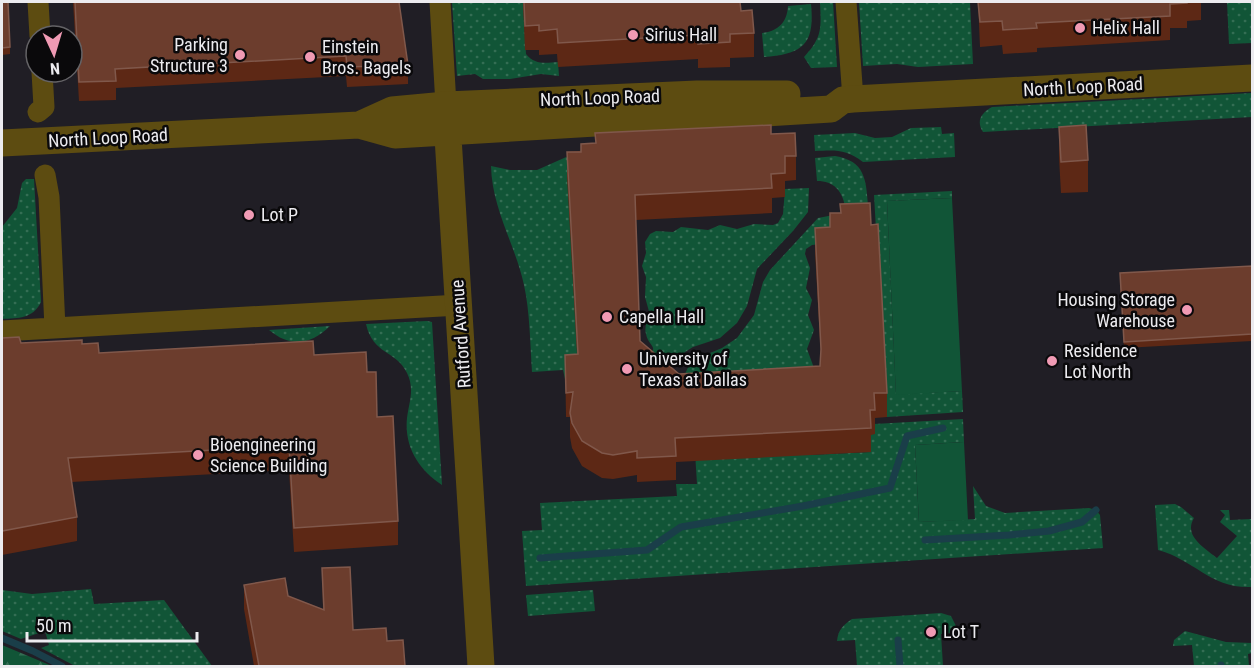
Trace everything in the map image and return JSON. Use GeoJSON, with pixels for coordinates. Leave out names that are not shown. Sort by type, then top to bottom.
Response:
{"type":"FeatureCollection","features":[{"type":"Feature","properties":{"kind":"street"},"geometry":{"type":"LineString","coordinates":[[39,2],[40,24]]}},
{"type":"Feature","properties":{"kind":"street","name":"Rutford Avenue"},"geometry":{"type":"LineString","coordinates":[[440,2],[481,666]]}},
{"type":"Feature","properties":{"kind":"street"},"geometry":{"type":"LineString","coordinates":[[846,2],[848,100]]}},
{"type":"Feature","properties":{"kind":"street","name":"North Loop Road"},"geometry":{"type":"LineString","coordinates":[[2,144],[358,125],[395,135],[831,109],[848,100],[1252,78]]}},
{"type":"Feature","properties":{"kind":"street"},"geometry":{"type":"LineString","coordinates":[[38,112],[44,107],[43,84]]}},
{"type":"Feature","properties":{"kind":"street","name":"North Loop Road"},"geometry":{"type":"LineString","coordinates":[[358,125],[392,110],[446,105],[697,94],[758,95],[831,92],[848,100]]}},
{"type":"Feature","properties":{"kind":"street"},"geometry":{"type":"LineString","coordinates":[[45,175],[49,197],[55,328]]}},
{"type":"Feature","properties":{"kind":"street"},"geometry":{"type":"LineString","coordinates":[[2,331],[459,305]]}},
{"type":"Feature","properties":{"kind":"green space"},"geometry":{"type":"Polygon","coordinates":[[[452,2],[523,2],[526,54],[537,62],[558,62],[559,76],[541,74],[510,79],[483,79],[475,74],[457,76],[452,2]]]}},
{"type":"Feature","properties":{"kind":"green space"},"geometry":{"type":"Polygon","coordinates":[[[820,2],[833,2],[837,67],[811,68],[804,57],[815,43],[820,31],[820,2]]]}},
{"type":"Feature","properties":{"kind":"green space"},"geometry":{"type":"Polygon","coordinates":[[[859,2],[970,2],[973,64],[918,67],[897,64],[863,66],[859,2]]]}},
{"type":"Feature","properties":{"kind":"green space"},"geometry":{"type":"Polygon","coordinates":[[[1227,2],[1252,2],[1252,43],[1229,44],[1227,2]]]}},
{"type":"Feature","properties":{"kind":"green space"},"geometry":{"type":"Polygon","coordinates":[[[811,4],[811,29],[804,44],[788,53],[764,57],[762,33],[781,25],[786,17],[788,6],[811,4]]]}},
{"type":"Feature","properties":{"kind":"green space"},"geometry":{"type":"Polygon","coordinates":[[[1252,93],[1252,117],[983,132],[980,124],[982,115],[992,107],[1252,93]]]}},
{"type":"Feature","properties":{"kind":"green space"},"geometry":{"type":"Polygon","coordinates":[[[941,127],[942,134],[954,133],[955,157],[863,162],[840,151],[815,151],[814,135],[855,133],[875,138],[892,137],[911,128],[941,127]]]}},
{"type":"Feature","properties":{"kind":"green space"},"geometry":{"type":"Polygon","coordinates":[[[582,150],[585,347],[565,379],[563,370],[532,372],[529,317],[524,285],[495,197],[491,166],[510,170],[537,170],[582,150]]]}},
{"type":"Feature","properties":{"kind":"green space"},"geometry":{"type":"Polygon","coordinates":[[[835,156],[845,158],[858,167],[865,179],[868,205],[845,206],[842,196],[833,185],[817,181],[815,158],[835,156]]]}},
{"type":"Feature","properties":{"kind":"green space"},"geometry":{"type":"Polygon","coordinates":[[[26,179],[34,179],[41,302],[38,308],[29,315],[2,319],[2,227],[17,208],[22,183],[26,179]]]}},
{"type":"Feature","properties":{"kind":"green space"},"geometry":{"type":"Polygon","coordinates":[[[809,188],[808,212],[757,269],[747,306],[737,323],[720,338],[693,347],[677,357],[641,360],[653,350],[645,331],[650,315],[645,297],[646,277],[642,266],[646,253],[645,242],[650,234],[656,231],[673,232],[681,227],[708,230],[720,225],[737,229],[754,224],[773,225],[778,223],[783,214],[785,189],[809,188]]]}},
{"type":"Feature","properties":{"kind":"green space"},"geometry":{"type":"Polygon","coordinates":[[[952,191],[952,198],[887,201],[896,394],[962,391],[963,412],[887,417],[874,195],[952,191]]]}},
{"type":"Feature","properties":{"kind":"green space"},"geometry":{"type":"Polygon","coordinates":[[[952,198],[962,391],[896,395],[887,201],[952,198]]]}},
{"type":"Feature","properties":{"kind":"green space"},"geometry":{"type":"Polygon","coordinates":[[[839,214],[830,243],[812,245],[806,249],[805,254],[810,268],[806,288],[812,300],[808,315],[814,330],[807,349],[814,368],[685,374],[691,361],[722,348],[737,338],[754,315],[763,282],[770,270],[818,218],[839,214]]]}},
{"type":"Feature","properties":{"kind":"green space"},"geometry":{"type":"Polygon","coordinates":[[[432,322],[442,485],[420,465],[408,439],[407,418],[411,390],[407,373],[397,360],[374,342],[366,324],[432,322]]]}},
{"type":"Feature","properties":{"kind":"green space"},"geometry":{"type":"Polygon","coordinates":[[[330,326],[315,337],[300,342],[285,340],[269,330],[330,326]]]}},
{"type":"Feature","properties":{"kind":"green space"},"geometry":{"type":"Polygon","coordinates":[[[963,419],[964,442],[915,445],[919,522],[975,519],[973,486],[986,506],[1005,513],[1089,508],[1096,510],[1100,515],[1103,548],[526,586],[522,531],[542,530],[540,503],[677,496],[676,484],[697,484],[695,452],[810,455],[871,452],[870,435],[874,424],[963,419]]]}},
{"type":"Feature","properties":{"kind":"green space"},"geometry":{"type":"Polygon","coordinates":[[[964,442],[968,520],[919,522],[915,445],[964,442]]]}},
{"type":"Feature","properties":{"kind":"green space"},"geometry":{"type":"Polygon","coordinates":[[[1175,504],[1194,518],[1191,524],[1193,536],[1217,558],[1237,536],[1220,522],[1225,515],[1220,510],[1229,510],[1230,520],[1252,519],[1252,587],[1238,586],[1214,579],[1183,560],[1158,550],[1155,505],[1175,504]]]}},
{"type":"Feature","properties":{"kind":"green space"},"geometry":{"type":"Polygon","coordinates":[[[91,589],[94,604],[164,600],[212,666],[75,666],[41,648],[49,645],[45,631],[21,639],[2,631],[2,590],[32,594],[91,589]]]}},
{"type":"Feature","properties":{"kind":"green space"},"geometry":{"type":"Polygon","coordinates":[[[593,590],[595,611],[528,616],[526,595],[593,590]]]}},
{"type":"Feature","properties":{"kind":"green space"},"geometry":{"type":"Polygon","coordinates":[[[941,613],[951,616],[959,632],[941,634],[943,666],[857,666],[855,640],[837,641],[842,628],[852,619],[941,613]]]}},
{"type":"Feature","properties":{"kind":"green space"},"geometry":{"type":"Polygon","coordinates":[[[1185,631],[1226,642],[1252,643],[1252,653],[1248,654],[1249,666],[1194,666],[1192,645],[1173,646],[1174,640],[1185,631]]]}},
{"type":"Feature","properties":{"kind":"green space"},"geometry":{"type":"Polygon","coordinates":[[[2,645],[52,666],[2,666],[2,645]]]}},
{"type":"Feature","properties":{"kind":"building"},"geometry":{"type":"Polygon","coordinates":[[[2,2],[8,2],[10,47],[2,48],[2,2]]]}},
{"type":"Feature","properties":{"kind":"building","name":"Parking Structure 3"},"geometry":{"type":"Polygon","coordinates":[[[75,2],[399,2],[408,65],[347,67],[346,56],[115,69],[116,81],[84,82],[84,24],[76,24],[75,2]]]}},
{"type":"Feature","properties":{"kind":"building"},"geometry":{"type":"Polygon","coordinates":[[[524,2],[740,2],[741,11],[752,10],[754,33],[730,34],[730,42],[698,44],[698,35],[558,43],[557,29],[539,31],[539,25],[525,26],[524,2]]]}},
{"type":"Feature","properties":{"kind":"building"},"geometry":{"type":"Polygon","coordinates":[[[978,2],[1187,3],[1170,4],[1170,16],[1036,23],[1037,28],[1003,30],[1002,21],[980,22],[978,2]]]}},
{"type":"Feature","properties":{"kind":"building","name":"Capella Hall"},"geometry":{"type":"Polygon","coordinates":[[[771,125],[771,134],[795,133],[796,156],[785,156],[785,173],[771,174],[772,188],[635,195],[640,341],[679,374],[820,366],[815,228],[830,227],[830,213],[841,213],[840,204],[870,203],[871,225],[878,224],[887,393],[874,393],[875,410],[870,410],[871,428],[675,438],[676,456],[637,458],[637,451],[613,455],[602,453],[582,441],[572,423],[570,413],[573,392],[566,393],[565,355],[578,354],[567,152],[581,152],[581,144],[596,143],[595,133],[771,125]]]}},
{"type":"Feature","properties":{"kind":"building"},"geometry":{"type":"Polygon","coordinates":[[[1086,125],[1088,160],[1061,162],[1059,127],[1086,125]]]}},
{"type":"Feature","properties":{"kind":"building","name":"Housing Storage Warehouse"},"geometry":{"type":"Polygon","coordinates":[[[1252,266],[1252,334],[1124,342],[1120,273],[1252,266]]]}},
{"type":"Feature","properties":{"kind":"building","name":"Bioengineering Science Building"},"geometry":{"type":"Polygon","coordinates":[[[19,337],[21,343],[82,340],[82,344],[98,343],[99,353],[313,341],[314,355],[366,352],[367,372],[376,372],[377,417],[393,416],[398,521],[294,528],[289,446],[68,458],[77,517],[2,531],[2,338],[19,337]]]}},
{"type":"Feature","properties":{"kind":"building"},"geometry":{"type":"Polygon","coordinates":[[[350,567],[353,630],[386,628],[387,641],[403,640],[405,666],[259,666],[244,585],[285,578],[288,596],[324,610],[322,568],[350,567]]]}},
{"type":"Feature","properties":{"kind":"waterway"},"geometry":{"type":"LineString","coordinates":[[540,558],[647,550],[681,527],[890,488],[907,436],[943,428]]}},
{"type":"Feature","properties":{"kind":"waterway"},"geometry":{"type":"LineString","coordinates":[[925,540],[1049,531],[1082,522],[1096,510]]}},
{"type":"Feature","properties":{"kind":"waterway"},"geometry":{"type":"LineString","coordinates":[[2,638],[62,666]]}},
{"type":"Feature","properties":{"kind":"waterway"},"geometry":{"type":"LineString","coordinates":[[898,640],[900,666]]}},
{"type":"Feature","properties":{"kind":"place","name":"Helix Hall"},"geometry":{"type":"Point","coordinates":[1080,28]}},
{"type":"Feature","properties":{"kind":"place","name":"Sirius Hall"},"geometry":{"type":"Point","coordinates":[633,35]}},
{"type":"Feature","properties":{"kind":"place","name":"Parking Structure 3"},"geometry":{"type":"Point","coordinates":[240,55]}},
{"type":"Feature","properties":{"kind":"place","name":"Einstein Bros. Bagels"},"geometry":{"type":"Point","coordinates":[310,57]}},
{"type":"Feature","properties":{"kind":"place","name":"Lot P"},"geometry":{"type":"Point","coordinates":[249,215]}},
{"type":"Feature","properties":{"kind":"place","name":"Housing Storage Warehouse"},"geometry":{"type":"Point","coordinates":[1187,310]}},
{"type":"Feature","properties":{"kind":"place","name":"Capella Hall"},"geometry":{"type":"Point","coordinates":[607,317]}},
{"type":"Feature","properties":{"kind":"place","name":"Residence Lot North"},"geometry":{"type":"Point","coordinates":[1052,361]}},
{"type":"Feature","properties":{"kind":"place","name":"University of Texas at Dallas"},"geometry":{"type":"Point","coordinates":[627,369]}},
{"type":"Feature","properties":{"kind":"place","name":"Bioengineering Science Building"},"geometry":{"type":"Point","coordinates":[198,455]}},
{"type":"Feature","properties":{"kind":"place","name":"Lot T"},"geometry":{"type":"Point","coordinates":[931,632]}}]}
